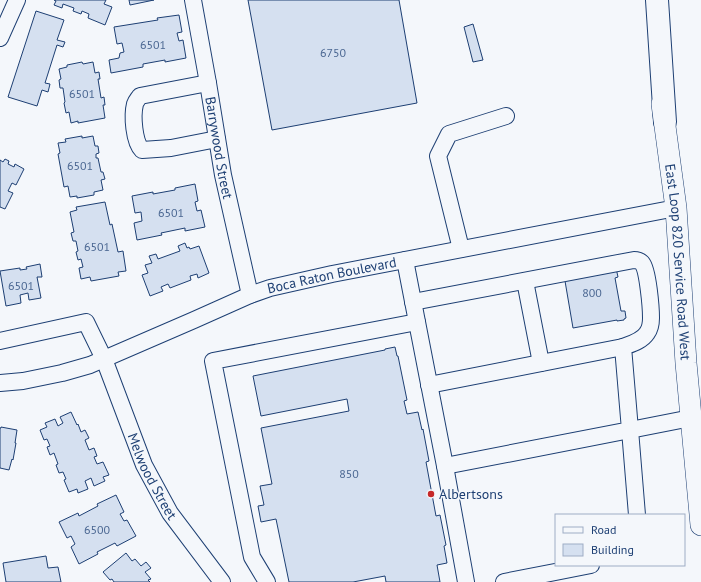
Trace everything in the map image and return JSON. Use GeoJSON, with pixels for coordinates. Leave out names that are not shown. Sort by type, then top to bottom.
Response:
{"type":"FeatureCollection","features":[{"type":"Feature","properties":{"kind":"highway"},"geometry":{"type":"LineString","coordinates":[[657,0],[665,122]]}},
{"type":"Feature","properties":{"kind":"main road","name":"East Loop 820 Service Road West"},"geometry":{"type":"LineString","coordinates":[[649,0],[676,208],[686,363],[701,525]]}},
{"type":"Feature","properties":{"kind":"street"},"geometry":{"type":"LineString","coordinates":[[0,38],[17,0]]}},
{"type":"Feature","properties":{"kind":"street","name":"Barrywood Street"},"geometry":{"type":"LineString","coordinates":[[193,0],[223,175],[250,295]]}},
{"type":"Feature","properties":{"kind":"street"},"geometry":{"type":"LineString","coordinates":[[208,83],[140,96],[136,103],[134,114],[136,138],[142,150],[171,148],[217,139]]}},
{"type":"Feature","properties":{"kind":"street"},"geometry":{"type":"LineString","coordinates":[[461,249],[438,156],[449,134],[506,116]]}},
{"type":"Feature","properties":{"kind":"street","name":"Boca Raton Boulevard"},"geometry":{"type":"LineString","coordinates":[[0,383],[23,381],[62,373],[90,365],[250,295],[270,288],[332,274],[676,208]]}},
{"type":"Feature","properties":{"kind":"street"},"geometry":{"type":"LineString","coordinates":[[405,260],[466,582]]}},
{"type":"Feature","properties":{"kind":"street"},"geometry":{"type":"LineString","coordinates":[[413,302],[634,260],[638,260],[642,263],[647,274],[651,317],[646,334],[642,338],[623,347],[429,385]]}},
{"type":"Feature","properties":{"kind":"street"},"geometry":{"type":"LineString","coordinates":[[525,281],[541,363]]}},
{"type":"Feature","properties":{"kind":"street","name":"Melwood Street"},"geometry":{"type":"LineString","coordinates":[[0,341],[86,322],[104,359],[144,465],[170,513],[222,582]]}},
{"type":"Feature","properties":{"kind":"street"},"geometry":{"type":"LineString","coordinates":[[267,582],[252,557],[213,362],[416,322]]}},
{"type":"Feature","properties":{"kind":"street"},"geometry":{"type":"LineString","coordinates":[[623,347],[637,514]]}},
{"type":"Feature","properties":{"kind":"street"},"geometry":{"type":"LineString","coordinates":[[445,466],[691,418]]}},
{"type":"Feature","properties":{"kind":"street"},"geometry":{"type":"LineString","coordinates":[[509,581],[586,566]]}},
{"type":"Feature","properties":{"kind":"building"},"geometry":{"type":"Polygon","coordinates":[[[54,0],[106,0],[104,4],[112,7],[105,25],[88,18],[89,14],[82,11],[81,14],[73,11],[74,8],[63,4],[62,8],[54,5],[56,1],[54,0]]]}},
{"type":"Feature","properties":{"kind":"building"},"geometry":{"type":"Polygon","coordinates":[[[129,0],[154,0],[130,5],[129,0]]]}},
{"type":"Feature","properties":{"kind":"building"},"geometry":{"type":"Polygon","coordinates":[[[248,0],[399,0],[417,103],[272,130],[248,0]]]}},
{"type":"Feature","properties":{"kind":"building"},"geometry":{"type":"Polygon","coordinates":[[[36,11],[64,20],[57,40],[65,42],[63,47],[57,45],[45,83],[50,84],[48,92],[42,90],[37,106],[8,97],[36,11]]]}},
{"type":"Feature","properties":{"kind":"building"},"geometry":{"type":"Polygon","coordinates":[[[179,15],[182,32],[177,33],[179,41],[183,40],[186,58],[143,64],[143,67],[111,73],[109,60],[119,58],[120,53],[124,52],[122,43],[117,44],[114,27],[179,15]]]}},
{"type":"Feature","properties":{"kind":"building"},"geometry":{"type":"Polygon","coordinates":[[[473,24],[483,60],[473,62],[464,27],[473,24]]]}},
{"type":"Feature","properties":{"kind":"building"},"geometry":{"type":"Polygon","coordinates":[[[82,62],[83,64],[93,62],[95,73],[99,72],[100,79],[98,79],[101,98],[104,97],[105,105],[103,105],[105,118],[71,123],[69,112],[66,113],[63,88],[60,88],[59,80],[61,79],[59,69],[67,67],[67,65],[82,62]]]}},
{"type":"Feature","properties":{"kind":"building"},"geometry":{"type":"Polygon","coordinates":[[[82,136],[82,138],[93,136],[95,146],[98,146],[99,153],[96,154],[96,158],[98,158],[101,172],[103,172],[105,179],[101,180],[103,190],[94,192],[94,195],[77,198],[77,196],[70,197],[68,186],[64,187],[58,154],[60,153],[58,143],[66,142],[65,139],[82,136]]]}},
{"type":"Feature","properties":{"kind":"building"},"geometry":{"type":"Polygon","coordinates":[[[5,159],[9,161],[8,164],[14,167],[15,164],[24,169],[16,185],[12,183],[8,191],[13,193],[5,209],[0,207],[0,160],[3,162],[5,159]]]}},
{"type":"Feature","properties":{"kind":"building"},"geometry":{"type":"Polygon","coordinates":[[[195,184],[198,201],[195,202],[197,211],[201,210],[205,227],[185,231],[185,228],[161,233],[162,235],[137,240],[134,223],[142,221],[141,212],[135,213],[132,196],[175,190],[175,188],[195,184]]]}},
{"type":"Feature","properties":{"kind":"building"},"geometry":{"type":"Polygon","coordinates":[[[105,202],[110,225],[112,224],[118,252],[123,251],[126,271],[118,272],[119,276],[91,281],[90,277],[81,279],[79,268],[83,267],[81,259],[78,260],[76,241],[73,241],[71,233],[74,232],[70,212],[77,210],[76,207],[105,202]]]}},
{"type":"Feature","properties":{"kind":"building"},"geometry":{"type":"Polygon","coordinates":[[[185,243],[187,248],[189,247],[190,249],[199,246],[209,273],[198,278],[197,274],[190,276],[191,280],[170,288],[168,284],[161,287],[163,291],[150,296],[142,275],[148,273],[145,265],[152,263],[149,256],[156,254],[158,259],[180,251],[178,246],[185,243]]]}},
{"type":"Feature","properties":{"kind":"building"},"geometry":{"type":"Polygon","coordinates":[[[40,264],[42,277],[37,277],[41,298],[29,300],[28,293],[20,295],[21,303],[6,306],[0,271],[20,268],[20,270],[27,269],[26,267],[40,264]]]}},
{"type":"Feature","properties":{"kind":"building"},"geometry":{"type":"Polygon","coordinates":[[[616,268],[618,277],[615,278],[621,311],[625,311],[626,318],[624,320],[573,328],[565,281],[616,268]]]}},
{"type":"Feature","properties":{"kind":"building"},"geometry":{"type":"Polygon","coordinates":[[[395,347],[407,400],[404,401],[407,414],[418,412],[422,430],[423,429],[429,461],[426,462],[436,516],[440,515],[446,545],[444,546],[447,563],[437,565],[440,582],[386,582],[385,576],[353,582],[289,582],[276,519],[261,522],[258,506],[264,505],[260,486],[272,484],[261,428],[349,411],[347,399],[261,416],[253,376],[395,347]]]}},
{"type":"Feature","properties":{"kind":"building"},"geometry":{"type":"Polygon","coordinates":[[[71,412],[81,432],[85,430],[89,438],[85,440],[89,450],[94,448],[97,456],[94,457],[97,464],[103,462],[109,475],[103,477],[105,481],[94,486],[91,478],[85,481],[88,489],[78,493],[77,489],[69,492],[64,480],[66,479],[63,472],[59,473],[56,465],[58,464],[54,453],[50,455],[47,447],[50,446],[47,439],[44,440],[40,430],[47,427],[45,423],[55,419],[58,426],[63,423],[60,417],[71,412]]]}},
{"type":"Feature","properties":{"kind":"building"},"geometry":{"type":"Polygon","coordinates":[[[1,427],[17,430],[13,460],[12,459],[9,470],[0,468],[1,427]]]}},
{"type":"Feature","properties":{"kind":"building"},"geometry":{"type":"Polygon","coordinates":[[[116,495],[124,512],[120,514],[124,521],[127,520],[136,536],[117,546],[115,543],[97,552],[98,554],[79,564],[71,547],[75,544],[71,536],[67,538],[59,522],[78,513],[79,516],[98,506],[97,504],[116,495]]]}},
{"type":"Feature","properties":{"kind":"building"},"geometry":{"type":"Polygon","coordinates":[[[126,553],[132,561],[135,559],[141,566],[146,562],[151,568],[145,572],[151,579],[148,580],[150,582],[114,582],[112,579],[110,580],[103,572],[126,553]]]}},
{"type":"Feature","properties":{"kind":"building"},"geometry":{"type":"Polygon","coordinates":[[[46,556],[48,568],[58,567],[61,582],[6,582],[3,563],[46,556]]]}},
{"type":"Feature","properties":{"kind":"place","name":"Albertsons"},"geometry":{"type":"Point","coordinates":[431,494]}}]}
